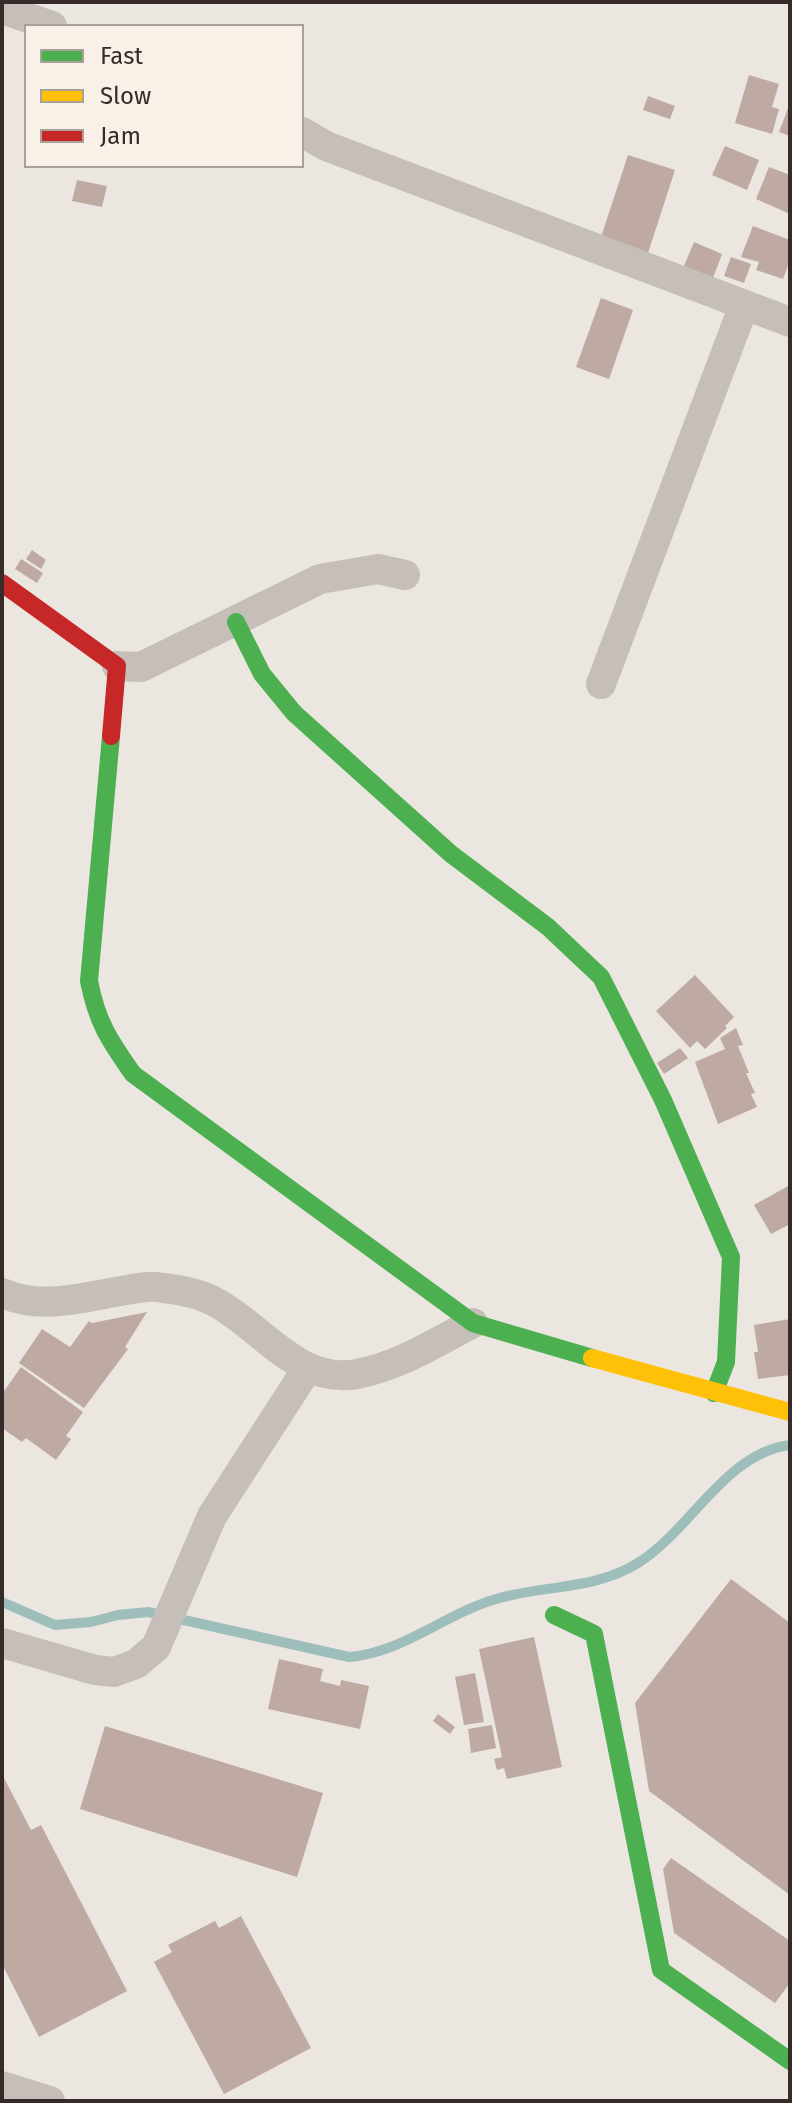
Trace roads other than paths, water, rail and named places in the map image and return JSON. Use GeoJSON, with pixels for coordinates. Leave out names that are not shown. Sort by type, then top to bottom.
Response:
{"type":"FeatureCollection","features":[{"type":"Feature","properties":{"kind":"street"},"geometry":{"type":"LineString","coordinates":[[2,9],[46,24]]}},
{"type":"Feature","properties":{"kind":"street"},"geometry":{"type":"LineString","coordinates":[[304,133],[326,146],[790,322]]}},
{"type":"Feature","properties":{"kind":"street"},"geometry":{"type":"LineString","coordinates":[[601,684],[744,305]]}},
{"type":"Feature","properties":{"kind":"street"},"geometry":{"type":"LineString","coordinates":[[2,583],[117,666],[141,667],[320,579],[378,569],[405,575]]}},
{"type":"Feature","properties":{"kind":"street"},"geometry":{"type":"LineString","coordinates":[[236,622],[262,674],[294,713],[451,854],[548,927],[601,977],[663,1100],[731,1257],[726,1362],[714,1393]]}},
{"type":"Feature","properties":{"kind":"street"},"geometry":{"type":"LineString","coordinates":[[117,666],[89,981],[95,1012],[133,1074],[473,1323],[790,1412]]}},
{"type":"Feature","properties":{"kind":"street"},"geometry":{"type":"LineString","coordinates":[[2,1293],[20,1301],[44,1304],[150,1286],[191,1292],[216,1302],[307,1369],[353,1375],[397,1363],[473,1323]]}},
{"type":"Feature","properties":{"kind":"street"},"geometry":{"type":"LineString","coordinates":[[2,1643],[95,1670],[114,1672],[136,1664],[156,1647],[212,1516],[307,1369]]}},
{"type":"Feature","properties":{"kind":"street"},"geometry":{"type":"LineString","coordinates":[[554,1615],[594,1634],[661,1970],[790,2061]]}},
{"type":"Feature","properties":{"kind":"street"},"geometry":{"type":"LineString","coordinates":[[2,2086],[50,2101]]}},
{"type":"Feature","properties":{"kind":"waterway"},"geometry":{"type":"LineString","coordinates":[[2,1602],[55,1625],[148,1612],[349,1657],[368,1654],[405,1641],[496,1599],[587,1583],[621,1572],[657,1549],[727,1477],[746,1462],[767,1451],[790,1445]]}}]}
